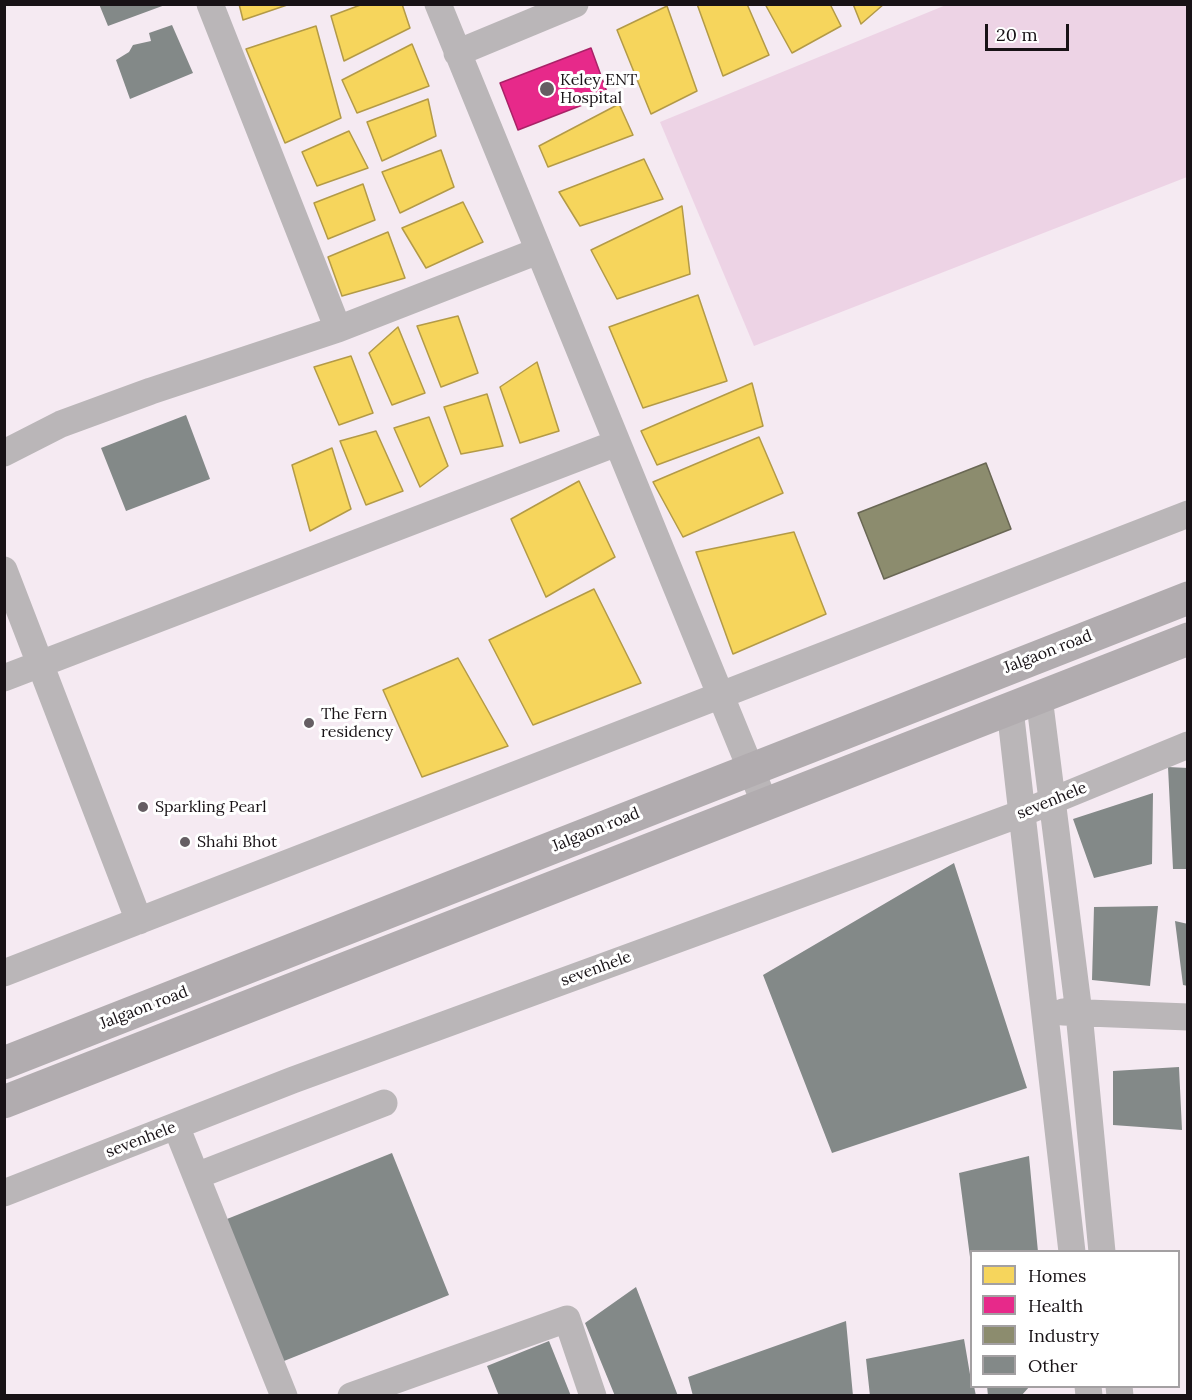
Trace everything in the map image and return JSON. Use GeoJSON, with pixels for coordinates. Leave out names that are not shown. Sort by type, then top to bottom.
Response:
{"type":"FeatureCollection","features":[{"type":"Feature","properties":{"kind":"highway","name":"Jalgaon road"},"geometry":{"type":"LineString","coordinates":[[4,1063],[1188,598]]}},
{"type":"Feature","properties":{"kind":"highway"},"geometry":{"type":"LineString","coordinates":[[4,1102],[1188,639]]}},
{"type":"Feature","properties":{"kind":"street"},"geometry":{"type":"LineString","coordinates":[[210,4],[338,329]]}},
{"type":"Feature","properties":{"kind":"street"},"geometry":{"type":"LineString","coordinates":[[438,4],[765,804]]}},
{"type":"Feature","properties":{"kind":"street"},"geometry":{"type":"LineString","coordinates":[[457,53],[575,4]]}},
{"type":"Feature","properties":{"kind":"street"},"geometry":{"type":"LineString","coordinates":[[4,453],[81,416],[338,329],[538,251]]}},
{"type":"Feature","properties":{"kind":"street"},"geometry":{"type":"LineString","coordinates":[[4,678],[617,443]]}},
{"type":"Feature","properties":{"kind":"street"},"geometry":{"type":"LineString","coordinates":[[4,974],[1188,513]]}},
{"type":"Feature","properties":{"kind":"street"},"geometry":{"type":"LineString","coordinates":[[4,570],[139,921]]}},
{"type":"Feature","properties":{"kind":"street"},"geometry":{"type":"LineString","coordinates":[[1024,703],[1053,801],[1079,1013],[1102,1250]]}},
{"type":"Feature","properties":{"kind":"street"},"geometry":{"type":"LineString","coordinates":[[1024,703],[1020,814],[1072,1250]]}},
{"type":"Feature","properties":{"kind":"street","name":"sevenhele"},"geometry":{"type":"LineString","coordinates":[[4,1193],[293,1080],[1020,814],[1188,745]]}},
{"type":"Feature","properties":{"kind":"street"},"geometry":{"type":"LineString","coordinates":[[1044,1011],[1188,1017]]}},
{"type":"Feature","properties":{"kind":"street"},"geometry":{"type":"LineString","coordinates":[[196,1176],[384,1103]]}},
{"type":"Feature","properties":{"kind":"street"},"geometry":{"type":"LineString","coordinates":[[176,1126],[284,1395]]}},
{"type":"Feature","properties":{"kind":"street"},"geometry":{"type":"LineString","coordinates":[[351,1395],[567,1319],[593,1395]]}},
{"type":"Feature","properties":{"kind":"shaded area"},"geometry":{"type":"Polygon","coordinates":[[[946,5],[1187,5],[1187,177],[754,346],[660,122],[946,5]]]}},
{"type":"Feature","properties":{"kind":"building: Homes"},"geometry":{"type":"Polygon","coordinates":[[[239,4],[290,4],[243,20],[239,4]]]}},
{"type":"Feature","properties":{"kind":"building: Homes"},"geometry":{"type":"Polygon","coordinates":[[[363,4],[402,4],[410,28],[344,61],[331,16],[363,4]]]}},
{"type":"Feature","properties":{"kind":"building: Homes"},"geometry":{"type":"Polygon","coordinates":[[[697,4],[747,4],[769,55],[723,76],[697,4]]]}},
{"type":"Feature","properties":{"kind":"building: Homes"},"geometry":{"type":"Polygon","coordinates":[[[765,4],[830,4],[841,26],[792,53],[765,4]]]}},
{"type":"Feature","properties":{"kind":"building: Homes"},"geometry":{"type":"Polygon","coordinates":[[[853,4],[884,4],[861,24],[853,4]]]}},
{"type":"Feature","properties":{"kind":"building: Homes"},"geometry":{"type":"Polygon","coordinates":[[[667,6],[697,91],[651,114],[617,30],[667,6]]]}},
{"type":"Feature","properties":{"kind":"building: Homes"},"geometry":{"type":"Polygon","coordinates":[[[316,26],[341,118],[285,143],[246,49],[316,26]]]}},
{"type":"Feature","properties":{"kind":"building: Homes"},"geometry":{"type":"Polygon","coordinates":[[[412,44],[429,86],[357,113],[342,80],[412,44]]]}},
{"type":"Feature","properties":{"kind":"building: Homes"},"geometry":{"type":"Polygon","coordinates":[[[428,99],[436,136],[382,161],[367,122],[428,99]]]}},
{"type":"Feature","properties":{"kind":"building: Homes"},"geometry":{"type":"Polygon","coordinates":[[[619,104],[633,135],[548,167],[539,146],[619,104]]]}},
{"type":"Feature","properties":{"kind":"building: Homes"},"geometry":{"type":"Polygon","coordinates":[[[349,131],[368,168],[317,186],[302,152],[349,131]]]}},
{"type":"Feature","properties":{"kind":"building: Homes"},"geometry":{"type":"Polygon","coordinates":[[[441,150],[454,187],[400,213],[382,172],[441,150]]]}},
{"type":"Feature","properties":{"kind":"building: Homes"},"geometry":{"type":"Polygon","coordinates":[[[644,159],[663,199],[580,226],[559,192],[644,159]]]}},
{"type":"Feature","properties":{"kind":"building: Homes"},"geometry":{"type":"Polygon","coordinates":[[[363,184],[375,220],[328,239],[314,203],[363,184]]]}},
{"type":"Feature","properties":{"kind":"building: Homes"},"geometry":{"type":"Polygon","coordinates":[[[463,202],[483,242],[426,268],[402,228],[463,202]]]}},
{"type":"Feature","properties":{"kind":"building: Homes"},"geometry":{"type":"Polygon","coordinates":[[[682,206],[690,274],[617,299],[591,250],[682,206]]]}},
{"type":"Feature","properties":{"kind":"building: Homes"},"geometry":{"type":"Polygon","coordinates":[[[388,232],[405,278],[342,296],[328,257],[388,232]]]}},
{"type":"Feature","properties":{"kind":"building: Homes"},"geometry":{"type":"Polygon","coordinates":[[[698,295],[727,381],[643,408],[609,327],[698,295]]]}},
{"type":"Feature","properties":{"kind":"building: Homes"},"geometry":{"type":"Polygon","coordinates":[[[458,316],[478,373],[441,387],[417,326],[458,316]]]}},
{"type":"Feature","properties":{"kind":"building: Homes"},"geometry":{"type":"Polygon","coordinates":[[[398,327],[425,393],[392,405],[369,353],[398,327]]]}},
{"type":"Feature","properties":{"kind":"building: Homes"},"geometry":{"type":"Polygon","coordinates":[[[351,356],[373,413],[339,425],[314,367],[351,356]]]}},
{"type":"Feature","properties":{"kind":"building: Homes"},"geometry":{"type":"Polygon","coordinates":[[[537,362],[559,431],[520,443],[500,387],[537,362]]]}},
{"type":"Feature","properties":{"kind":"building: Homes"},"geometry":{"type":"Polygon","coordinates":[[[752,383],[763,426],[657,465],[641,431],[752,383]]]}},
{"type":"Feature","properties":{"kind":"building: Homes"},"geometry":{"type":"Polygon","coordinates":[[[487,394],[503,446],[461,454],[444,407],[487,394]]]}},
{"type":"Feature","properties":{"kind":"building: Homes"},"geometry":{"type":"Polygon","coordinates":[[[429,417],[448,466],[420,487],[394,428],[429,417]]]}},
{"type":"Feature","properties":{"kind":"building: Homes"},"geometry":{"type":"Polygon","coordinates":[[[376,431],[403,491],[366,505],[340,441],[376,431]]]}},
{"type":"Feature","properties":{"kind":"building: Homes"},"geometry":{"type":"Polygon","coordinates":[[[759,437],[783,493],[683,537],[653,482],[759,437]]]}},
{"type":"Feature","properties":{"kind":"building: Homes"},"geometry":{"type":"Polygon","coordinates":[[[332,448],[351,509],[310,531],[292,465],[332,448]]]}},
{"type":"Feature","properties":{"kind":"building: Homes"},"geometry":{"type":"Polygon","coordinates":[[[579,481],[615,557],[546,597],[511,519],[579,481]]]}},
{"type":"Feature","properties":{"kind":"building: Homes"},"geometry":{"type":"Polygon","coordinates":[[[794,532],[826,614],[733,654],[696,552],[794,532]]]}},
{"type":"Feature","properties":{"kind":"building: Homes"},"geometry":{"type":"Polygon","coordinates":[[[594,589],[641,683],[533,725],[489,640],[594,589]]]}},
{"type":"Feature","properties":{"kind":"building: Homes"},"geometry":{"type":"Polygon","coordinates":[[[458,658],[508,746],[422,777],[383,690],[458,658]]]}},
{"type":"Feature","properties":{"kind":"building: Health"},"geometry":{"type":"Polygon","coordinates":[[[591,48],[608,95],[518,130],[500,83],[591,48]]]}},
{"type":"Feature","properties":{"kind":"building: Industry"},"geometry":{"type":"Polygon","coordinates":[[[986,463],[1011,529],[884,579],[858,513],[986,463]]]}},
{"type":"Feature","properties":{"kind":"building: Other"},"geometry":{"type":"Polygon","coordinates":[[[99,4],[165,4],[165,5],[108,26],[99,4]]]}},
{"type":"Feature","properties":{"kind":"building: Other"},"geometry":{"type":"Polygon","coordinates":[[[172,25],[193,73],[130,99],[116,60],[129,52],[133,45],[151,41],[149,33],[172,25]]]}},
{"type":"Feature","properties":{"kind":"building: Other"},"geometry":{"type":"Polygon","coordinates":[[[186,415],[210,479],[126,511],[101,448],[186,415]]]}},
{"type":"Feature","properties":{"kind":"building: Other"},"geometry":{"type":"Polygon","coordinates":[[[1168,767],[1188,768],[1188,869],[1173,869],[1168,767]]]}},
{"type":"Feature","properties":{"kind":"building: Other"},"geometry":{"type":"Polygon","coordinates":[[[1153,793],[1152,864],[1094,878],[1073,819],[1153,793]]]}},
{"type":"Feature","properties":{"kind":"building: Other"},"geometry":{"type":"Polygon","coordinates":[[[954,863],[1027,1088],[832,1153],[763,975],[954,863]]]}},
{"type":"Feature","properties":{"kind":"building: Other"},"geometry":{"type":"Polygon","coordinates":[[[1158,906],[1150,986],[1092,980],[1094,907],[1158,906]]]}},
{"type":"Feature","properties":{"kind":"building: Other"},"geometry":{"type":"Polygon","coordinates":[[[1175,921],[1188,924],[1188,986],[1183,985],[1175,921]]]}},
{"type":"Feature","properties":{"kind":"building: Other"},"geometry":{"type":"Polygon","coordinates":[[[1179,1067],[1182,1130],[1113,1125],[1113,1071],[1179,1067]]]}},
{"type":"Feature","properties":{"kind":"building: Other"},"geometry":{"type":"Polygon","coordinates":[[[392,1153],[449,1295],[279,1363],[222,1221],[392,1153]]]}},
{"type":"Feature","properties":{"kind":"building: Other"},"geometry":{"type":"Polygon","coordinates":[[[1029,1156],[1038,1250],[970,1250],[970,1257],[959,1173],[1029,1156]]]}},
{"type":"Feature","properties":{"kind":"building: Other"},"geometry":{"type":"Polygon","coordinates":[[[636,1287],[678,1396],[615,1396],[585,1323],[636,1287]]]}},
{"type":"Feature","properties":{"kind":"building: Other"},"geometry":{"type":"Polygon","coordinates":[[[846,1321],[853,1396],[693,1396],[688,1377],[846,1321]]]}},
{"type":"Feature","properties":{"kind":"building: Other"},"geometry":{"type":"Polygon","coordinates":[[[964,1339],[970,1388],[974,1388],[976,1396],[870,1396],[866,1359],[964,1339]]]}},
{"type":"Feature","properties":{"kind":"building: Other"},"geometry":{"type":"Polygon","coordinates":[[[549,1341],[571,1396],[499,1396],[487,1366],[549,1341]]]}},
{"type":"Feature","properties":{"kind":"building: Other"},"geometry":{"type":"Polygon","coordinates":[[[987,1388],[1028,1388],[1021,1396],[988,1396],[987,1388]]]}},
{"type":"Feature","properties":{"kind":"place","name":"Keley ENT Hospital"},"geometry":{"type":"Point","coordinates":[547,89]}},
{"type":"Feature","properties":{"kind":"place","name":"The Fern residency"},"geometry":{"type":"Point","coordinates":[309,723]}},
{"type":"Feature","properties":{"kind":"place","name":"Sparkling Pearl"},"geometry":{"type":"Point","coordinates":[143,807]}},
{"type":"Feature","properties":{"kind":"place","name":"Shahi Bhot"},"geometry":{"type":"Point","coordinates":[185,842]}}]}
